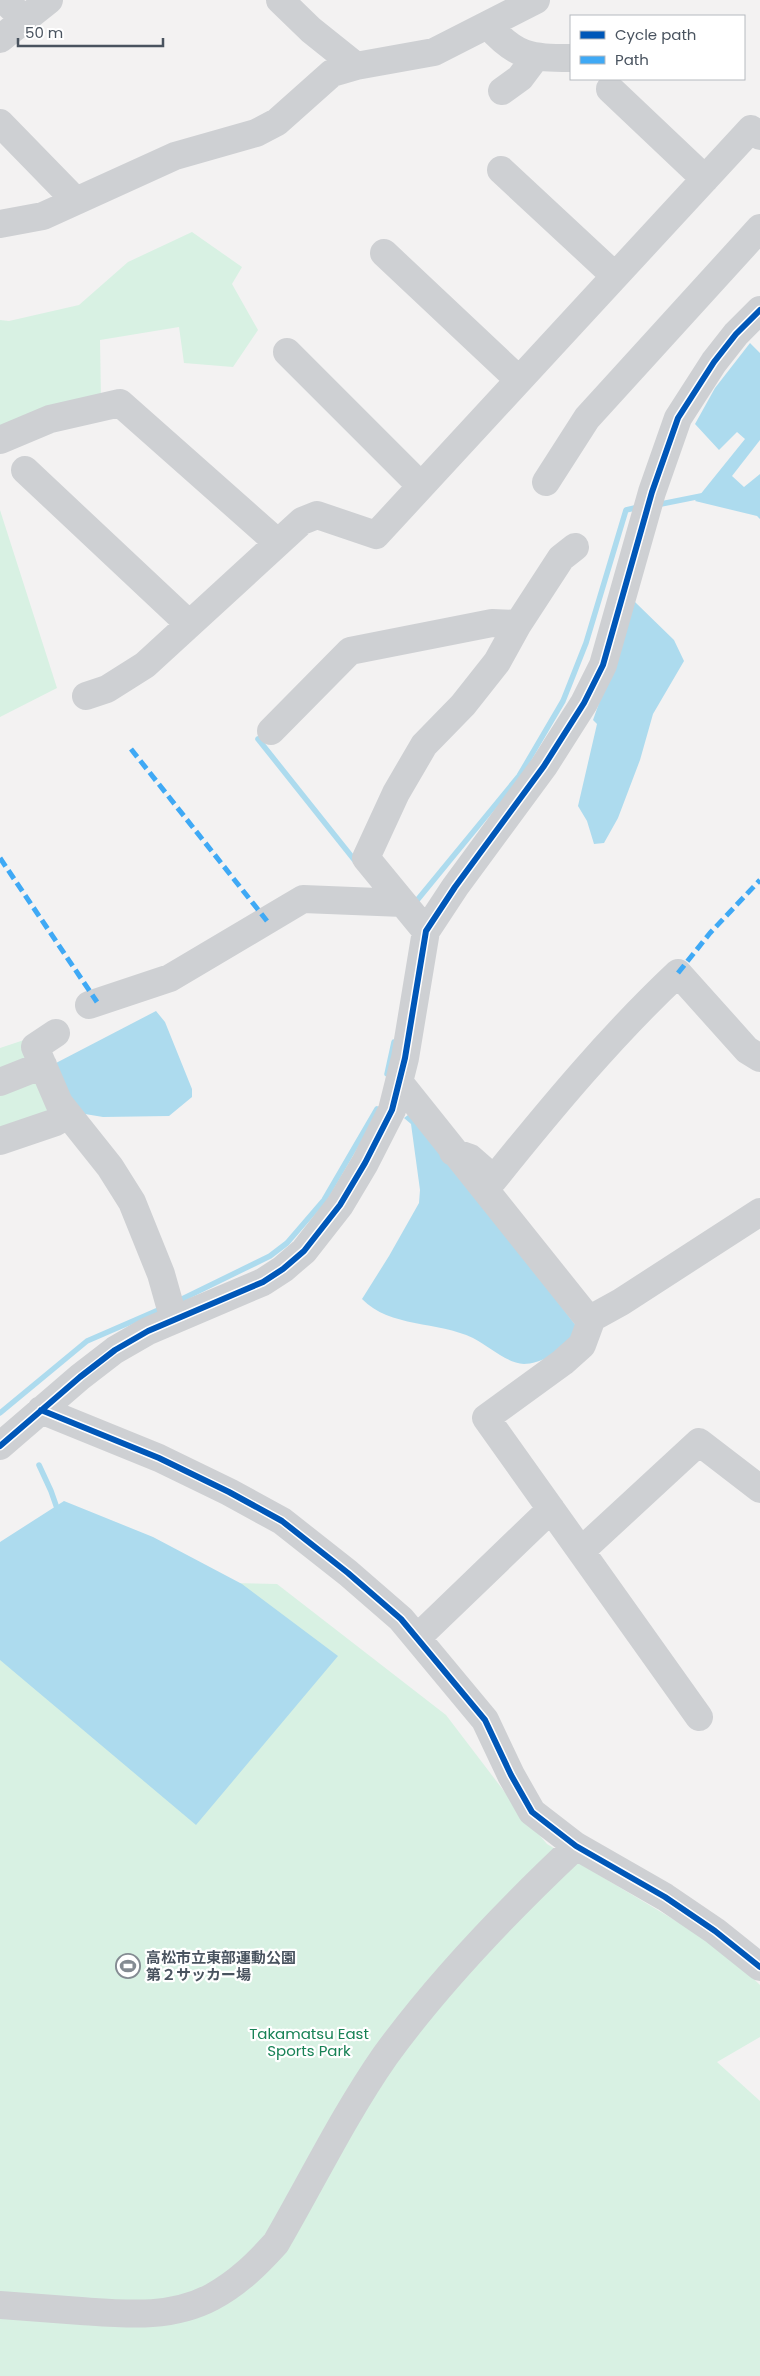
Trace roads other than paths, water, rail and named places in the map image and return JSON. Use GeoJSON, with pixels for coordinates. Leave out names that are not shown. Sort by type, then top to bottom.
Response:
{"type":"FeatureCollection","features":[{"type":"Feature","properties":{"kind":"street"},"geometry":{"type":"LineString","coordinates":[[4,0],[25,20]]}},
{"type":"Feature","properties":{"kind":"street"},"geometry":{"type":"LineString","coordinates":[[0,40],[49,0]]}},
{"type":"Feature","properties":{"kind":"street"},"geometry":{"type":"LineString","coordinates":[[280,0],[312,30],[356,66]]}},
{"type":"Feature","properties":{"kind":"street"},"geometry":{"type":"LineString","coordinates":[[0,224],[43,216],[175,156],[256,134],[277,122],[332,73],[356,66],[434,52],[536,0]]}},
{"type":"Feature","properties":{"kind":"street"},"geometry":{"type":"LineString","coordinates":[[488,25],[504,44],[535,58],[570,58]]}},
{"type":"Feature","properties":{"kind":"street"},"geometry":{"type":"LineString","coordinates":[[502,91],[520,78],[535,58]]}},
{"type":"Feature","properties":{"kind":"street"},"geometry":{"type":"LineString","coordinates":[[610,89],[705,179]]}},
{"type":"Feature","properties":{"kind":"street"},"geometry":{"type":"LineString","coordinates":[[0,123],[76,201]]}},
{"type":"Feature","properties":{"kind":"street"},"geometry":{"type":"LineString","coordinates":[[86,696],[107,689],[145,665],[302,521],[317,515],[376,535],[751,130],[760,136]]}},
{"type":"Feature","properties":{"kind":"street"},"geometry":{"type":"LineString","coordinates":[[501,170],[616,276]]}},
{"type":"Feature","properties":{"kind":"street"},"geometry":{"type":"LineString","coordinates":[[546,482],[587,418],[760,228]]}},
{"type":"Feature","properties":{"kind":"street"},"geometry":{"type":"LineString","coordinates":[[384,253],[519,380]]}},
{"type":"Feature","properties":{"kind":"street"},"geometry":{"type":"LineString","coordinates":[[0,1446],[115,1350],[148,1331],[263,1282],[283,1269],[304,1251],[340,1205],[365,1163],[392,1110],[399,1082],[426,931],[455,887],[544,766],[584,703],[603,665],[652,492],[678,418],[736,334],[760,310]]}},
{"type":"Feature","properties":{"kind":"street"},"geometry":{"type":"LineString","coordinates":[[287,352],[421,486]]}},
{"type":"Feature","properties":{"kind":"street"},"geometry":{"type":"LineString","coordinates":[[0,440],[50,419],[120,403],[278,543]]}},
{"type":"Feature","properties":{"kind":"street"},"geometry":{"type":"LineString","coordinates":[[25,470],[189,624]]}},
{"type":"Feature","properties":{"kind":"street"},"geometry":{"type":"LineString","coordinates":[[426,931],[366,858],[396,793],[424,745],[463,705],[497,662],[518,624],[561,558],[575,547]]}},
{"type":"Feature","properties":{"kind":"street"},"geometry":{"type":"LineString","coordinates":[[271,731],[350,651],[492,623],[518,624]]}},
{"type":"Feature","properties":{"kind":"street"},"geometry":{"type":"LineString","coordinates":[[89,1005],[170,978],[303,899],[403,903]]}},
{"type":"Feature","properties":{"kind":"street"},"geometry":{"type":"LineString","coordinates":[[454,1152],[470,1158],[494,1178],[571,1086],[647,1002],[678,973],[747,1050],[760,1058]]}},
{"type":"Feature","properties":{"kind":"street"},"geometry":{"type":"LineString","coordinates":[[56,1033],[35,1047],[42,1065],[64,1111],[110,1167],[132,1202],[161,1274],[174,1320]]}},
{"type":"Feature","properties":{"kind":"street"},"geometry":{"type":"LineString","coordinates":[[0,1082],[42,1065]]}},
{"type":"Feature","properties":{"kind":"street"},"geometry":{"type":"LineString","coordinates":[[399,1082],[573,1302],[586,1316],[592,1318]]}},
{"type":"Feature","properties":{"kind":"street"},"geometry":{"type":"LineString","coordinates":[[0,1141],[56,1122],[64,1111]]}},
{"type":"Feature","properties":{"kind":"street"},"geometry":{"type":"LineString","coordinates":[[699,1717],[486,1418],[563,1362],[582,1345],[592,1318],[621,1302],[760,1212]]}},
{"type":"Feature","properties":{"kind":"street"},"geometry":{"type":"LineString","coordinates":[[41,1410],[160,1458],[282,1521],[348,1573],[401,1619],[485,1720],[511,1775],[532,1812],[576,1846],[665,1898],[715,1931],[760,1967]]}},
{"type":"Feature","properties":{"kind":"street"},"geometry":{"type":"LineString","coordinates":[[581,1551],[699,1442],[760,1489]]}},
{"type":"Feature","properties":{"kind":"street"},"geometry":{"type":"LineString","coordinates":[[417,1638],[551,1509]]}},
{"type":"Feature","properties":{"kind":"street"},"geometry":{"type":"LineString","coordinates":[[0,2306],[154,2314],[184,2309],[211,2298],[234,2284],[258,2264],[276,2242],[364,2090],[419,2011],[540,1881],[576,1846]]}},
{"type":"Feature","properties":{"kind":"water"},"geometry":{"type":"Polygon","coordinates":[[[750,343],[760,353],[760,440],[732,476],[744,487],[760,474],[760,519],[757,516],[695,501],[745,439],[737,432],[719,450],[695,424],[715,388],[750,343]]]}},
{"type":"Feature","properties":{"kind":"water"},"geometry":{"type":"Polygon","coordinates":[[[635,602],[674,640],[684,661],[653,714],[640,760],[618,818],[604,843],[594,844],[587,821],[578,806],[597,724],[593,720],[635,602]]]}},
{"type":"Feature","properties":{"kind":"water"},"geometry":{"type":"Polygon","coordinates":[[[156,1011],[165,1022],[192,1089],[192,1097],[169,1116],[103,1117],[79,1113],[68,1101],[56,1063],[156,1011]]]}},
{"type":"Feature","properties":{"kind":"water"},"geometry":{"type":"Polygon","coordinates":[[[412,1112],[577,1327],[575,1338],[559,1352],[537,1362],[517,1363],[473,1338],[445,1329],[400,1320],[373,1308],[362,1299],[419,1203],[420,1190],[411,1124],[404,1118],[412,1112]]]}},
{"type":"Feature","properties":{"kind":"water"},"geometry":{"type":"Polygon","coordinates":[[[64,1501],[153,1537],[242,1584],[338,1656],[196,1825],[0,1660],[0,1542],[64,1501]]]}},
{"type":"Feature","properties":{"kind":"waterway"},"geometry":{"type":"LineString","coordinates":[[656,505],[706,495]]}},
{"type":"Feature","properties":{"kind":"waterway"},"geometry":{"type":"LineString","coordinates":[[414,904],[519,776],[563,701],[586,643],[626,510],[639,507]]}},
{"type":"Feature","properties":{"kind":"waterway"},"geometry":{"type":"LineString","coordinates":[[258,739],[356,862]]}},
{"type":"Feature","properties":{"kind":"waterway"},"geometry":{"type":"LineString","coordinates":[[387,1074],[394,1042]]}},
{"type":"Feature","properties":{"kind":"waterway"},"geometry":{"type":"LineString","coordinates":[[176,1302],[270,1256],[287,1243],[324,1200],[377,1109]]}},
{"type":"Feature","properties":{"kind":"waterway"},"geometry":{"type":"LineString","coordinates":[[0,1413],[87,1341],[163,1308]]}},
{"type":"Feature","properties":{"kind":"waterway"},"geometry":{"type":"LineString","coordinates":[[39,1465],[58,1511]]}},
{"type":"Feature","properties":{"kind":"place","name":"高松市立東部運動公園 第２サッカー場"},"geometry":{"type":"Point","coordinates":[128,1966]}},
{"type":"Feature","properties":{"kind":"park label","name":"Takamatsu East Sports Park"},"geometry":{"type":"Point","coordinates":[309,2042]}}]}
